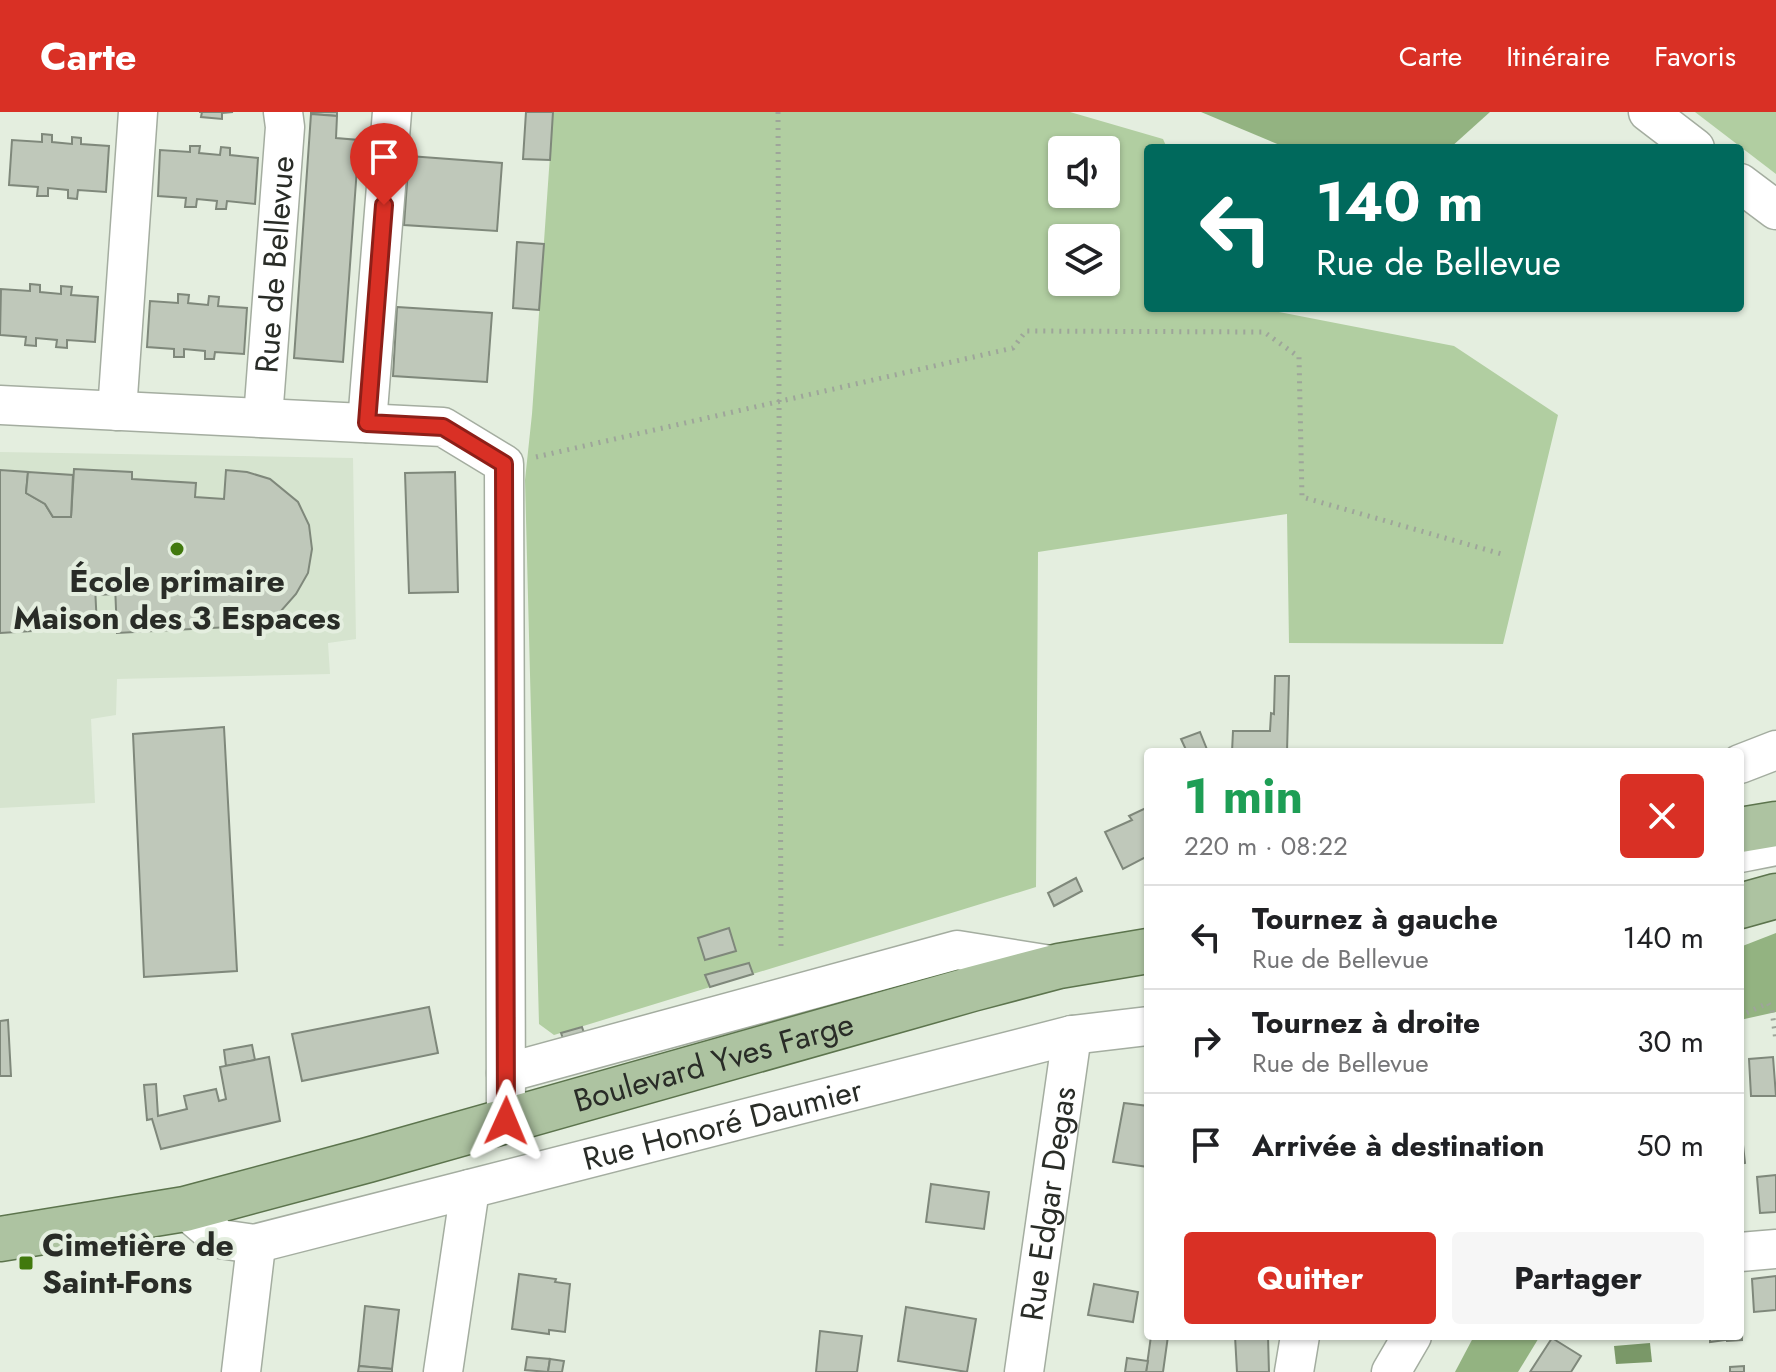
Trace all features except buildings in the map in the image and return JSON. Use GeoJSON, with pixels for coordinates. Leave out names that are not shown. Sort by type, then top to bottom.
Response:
{"type":"FeatureCollection","features":[{"type":"Feature","properties":{"kind":"main road"},"geometry":{"type":"LineString","coordinates":[[1744,829],[1776,824]]}},
{"type":"Feature","properties":{"kind":"main road"},"geometry":{"type":"LineString","coordinates":[[1744,905],[1776,896]]}},
{"type":"Feature","properties":{"kind":"main road","name":"Boulevard Yves Farge"},"geometry":{"type":"LineString","coordinates":[[0,1239],[185,1209],[506,1121],[855,1020],[1059,966],[1144,952]]}},
{"type":"Feature","properties":{"kind":"street"},"geometry":{"type":"LineString","coordinates":[[117,411],[138,112]]}},
{"type":"Feature","properties":{"kind":"street","name":"Rue de Bellevue"},"geometry":{"type":"LineString","coordinates":[[263,418],[285,127],[283,112]]}},
{"type":"Feature","properties":{"kind":"street"},"geometry":{"type":"LineString","coordinates":[[367,423],[392,112]]}},
{"type":"Feature","properties":{"kind":"street"},"geometry":{"type":"LineString","coordinates":[[1648,112],[1690,144]]}},
{"type":"Feature","properties":{"kind":"street"},"geometry":{"type":"LineString","coordinates":[[1744,186],[1776,210]]}},
{"type":"Feature","properties":{"kind":"street","name":"Rue de Bellevue"},"geometry":{"type":"LineString","coordinates":[[0,405],[443,427],[504,464]]}},
{"type":"Feature","properties":{"kind":"street"},"geometry":{"type":"LineString","coordinates":[[504,464],[506,1121]]}},
{"type":"Feature","properties":{"kind":"street"},"geometry":{"type":"LineString","coordinates":[[1744,762],[1776,750]]}},
{"type":"Feature","properties":{"kind":"street"},"geometry":{"type":"LineString","coordinates":[[1744,852],[1776,846]]}},
{"type":"Feature","properties":{"kind":"street"},"geometry":{"type":"LineString","coordinates":[[506,1073],[957,950],[1059,966]]}},
{"type":"Feature","properties":{"kind":"street","name":"Rue Honoré Daumier"},"geometry":{"type":"LineString","coordinates":[[185,1209],[220,1239],[254,1244],[1072,1035],[1144,1026]]}},
{"type":"Feature","properties":{"kind":"street","name":"Rue Edgar Degas"},"geometry":{"type":"LineString","coordinates":[[1024,1372],[1072,1035]]}},
{"type":"Feature","properties":{"kind":"street"},"geometry":{"type":"LineString","coordinates":[[443,1372],[470,1189]]}},
{"type":"Feature","properties":{"kind":"street"},"geometry":{"type":"LineString","coordinates":[[241,1372],[254,1244]]}},
{"type":"Feature","properties":{"kind":"street"},"geometry":{"type":"LineString","coordinates":[[1744,1252],[1776,1249]]}},
{"type":"Feature","properties":{"kind":"street"},"geometry":{"type":"LineString","coordinates":[[1294,1372],[1299,1340]]}},
{"type":"Feature","properties":{"kind":"street"},"geometry":{"type":"LineString","coordinates":[[1384,1372],[1397,1340]]}},
{"type":"Feature","properties":{"kind":"street"},"geometry":{"type":"LineString","coordinates":[[1391,1372],[1410,1340]]}},
{"type":"Feature","properties":{"kind":"path"},"geometry":{"type":"LineString","coordinates":[[778,112],[781,949]]}},
{"type":"Feature","properties":{"kind":"path"},"geometry":{"type":"LineString","coordinates":[[504,464],[1013,348],[1026,331],[1264,332],[1299,357],[1302,497],[1505,555]]}},
{"type":"Feature","properties":{"kind":"path"},"geometry":{"type":"LineString","coordinates":[[1744,1014],[1768,1003],[1772,1010],[1776,1041]]}},
{"type":"Feature","properties":{"kind":"shaded area"},"geometry":{"type":"Polygon","coordinates":[[[553,112],[1070,112],[1163,139],[1165,144],[1144,144],[1144,312],[1280,312],[1454,346],[1558,415],[1503,644],[1289,643],[1287,514],[1038,552],[1036,887],[554,1035],[539,1024],[525,480],[553,112]]]}},
{"type":"Feature","properties":{"kind":"shaded area"},"geometry":{"type":"Polygon","coordinates":[[[1201,112],[1490,112],[1454,144],[1277,144],[1201,112]]]}},
{"type":"Feature","properties":{"kind":"shaded area"},"geometry":{"type":"Polygon","coordinates":[[[1695,112],[1776,112],[1776,174],[1744,150],[1744,144],[1737,144],[1695,112]]]}},
{"type":"Feature","properties":{"kind":"shaded area","name":"École primaire Maison des 3 Espaces"},"geometry":{"type":"Polygon","coordinates":[[[0,452],[353,458],[356,639],[328,643],[330,674],[117,679],[116,715],[91,719],[95,803],[0,808],[0,452]]]}},
{"type":"Feature","properties":{"kind":"shaded area"},"geometry":{"type":"Polygon","coordinates":[[[1776,933],[1776,1012],[1744,1019],[1744,945],[1776,933]]]}},
{"type":"Feature","properties":{"kind":"shaded area"},"geometry":{"type":"Polygon","coordinates":[[[1472,1340],[1538,1340],[1518,1372],[1455,1372],[1472,1340]]]}},
{"type":"Feature","properties":{"kind":"shaded area"},"geometry":{"type":"Polygon","coordinates":[[[1650,1343],[1652,1362],[1616,1364],[1614,1346],[1650,1343]]]}},
{"type":"Feature","properties":{"kind":"place","name":"École primaire Maison des 3 Espaces"},"geometry":{"type":"Point","coordinates":[177,549]}},
{"type":"Feature","properties":{"kind":"place","name":"Cimetière de Saint-Fons"},"geometry":{"type":"Point","coordinates":[26,1263]}},
{"type":"Feature","properties":{"kind":"route"},"geometry":{"type":"LineString","coordinates":[[384,205],[367,423],[443,427],[504,464],[506,1121]]}}]}
